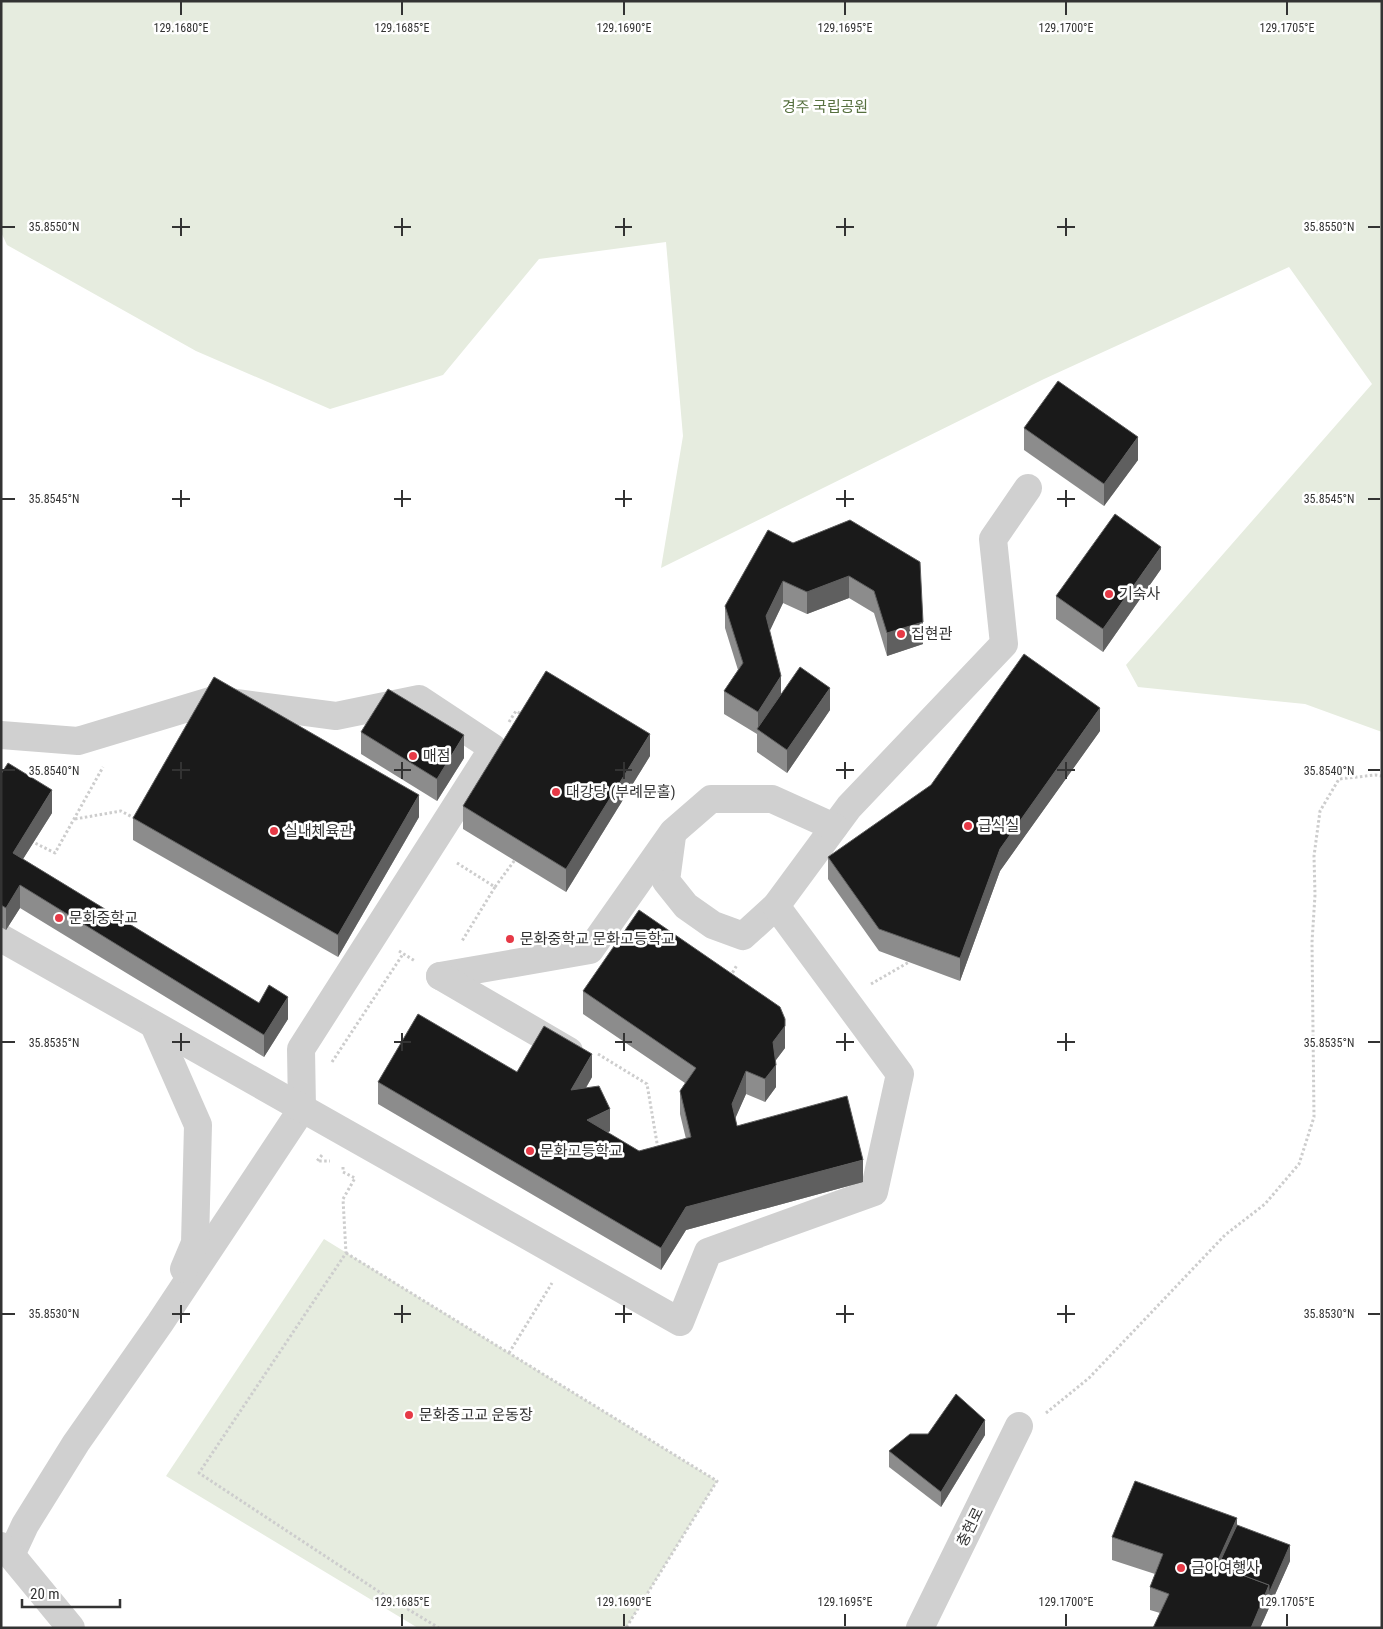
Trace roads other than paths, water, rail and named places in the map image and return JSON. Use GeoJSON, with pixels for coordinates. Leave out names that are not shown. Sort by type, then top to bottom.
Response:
{"type":"FeatureCollection","features":[{"type":"Feature","properties":{"kind":"street"},"geometry":{"type":"LineString","coordinates":[[673,832],[666,881],[686,906],[713,925],[743,936],[776,906],[849,807],[1004,644],[993,539],[1028,488]]}},
{"type":"Feature","properties":{"kind":"street"},"geometry":{"type":"LineString","coordinates":[[1,735],[78,741],[214,700],[336,716],[419,699],[493,748],[301,1049],[302,1108],[160,1323],[76,1443],[25,1525],[6,1550],[71,1628]]}},
{"type":"Feature","properties":{"kind":"street"},"geometry":{"type":"LineString","coordinates":[[569,1051],[440,976],[590,950],[673,832],[711,799],[772,799],[834,827]]}},
{"type":"Feature","properties":{"kind":"street"},"geometry":{"type":"LineString","coordinates":[[1,938],[680,1322],[708,1252],[874,1192],[900,1074],[776,906]]}},
{"type":"Feature","properties":{"kind":"street"},"geometry":{"type":"LineString","coordinates":[[154,1025],[198,1125],[195,1243],[160,1323]]}},
{"type":"Feature","properties":{"kind":"street","name":"충현로"},"geometry":{"type":"LineString","coordinates":[[920,1628],[1019,1426]]}},
{"type":"Feature","properties":{"kind":"place","name":"기숙사"},"geometry":{"type":"Point","coordinates":[1109,594]}},
{"type":"Feature","properties":{"kind":"place","name":"집현관"},"geometry":{"type":"Point","coordinates":[901,634]}},
{"type":"Feature","properties":{"kind":"place","name":"매점"},"geometry":{"type":"Point","coordinates":[413,756]}},
{"type":"Feature","properties":{"kind":"place","name":"대강당 (부례문홀)"},"geometry":{"type":"Point","coordinates":[556,792]}},
{"type":"Feature","properties":{"kind":"place","name":"급식실"},"geometry":{"type":"Point","coordinates":[968,826]}},
{"type":"Feature","properties":{"kind":"place","name":"실내체육관"},"geometry":{"type":"Point","coordinates":[274,831]}},
{"type":"Feature","properties":{"kind":"place","name":"문화중학교"},"geometry":{"type":"Point","coordinates":[59,918]}},
{"type":"Feature","properties":{"kind":"place","name":"문화중학교 문화고등학교"},"geometry":{"type":"Point","coordinates":[510,939]}},
{"type":"Feature","properties":{"kind":"place","name":"문화고등학교"},"geometry":{"type":"Point","coordinates":[530,1151]}},
{"type":"Feature","properties":{"kind":"place","name":"문화중고교 운동장"},"geometry":{"type":"Point","coordinates":[409,1415]}},
{"type":"Feature","properties":{"kind":"place","name":"금아여행사"},"geometry":{"type":"Point","coordinates":[1181,1568]}},
{"type":"Feature","properties":{"kind":"park label","name":"경주 국립공원"},"geometry":{"type":"Point","coordinates":[825,107]}}]}
